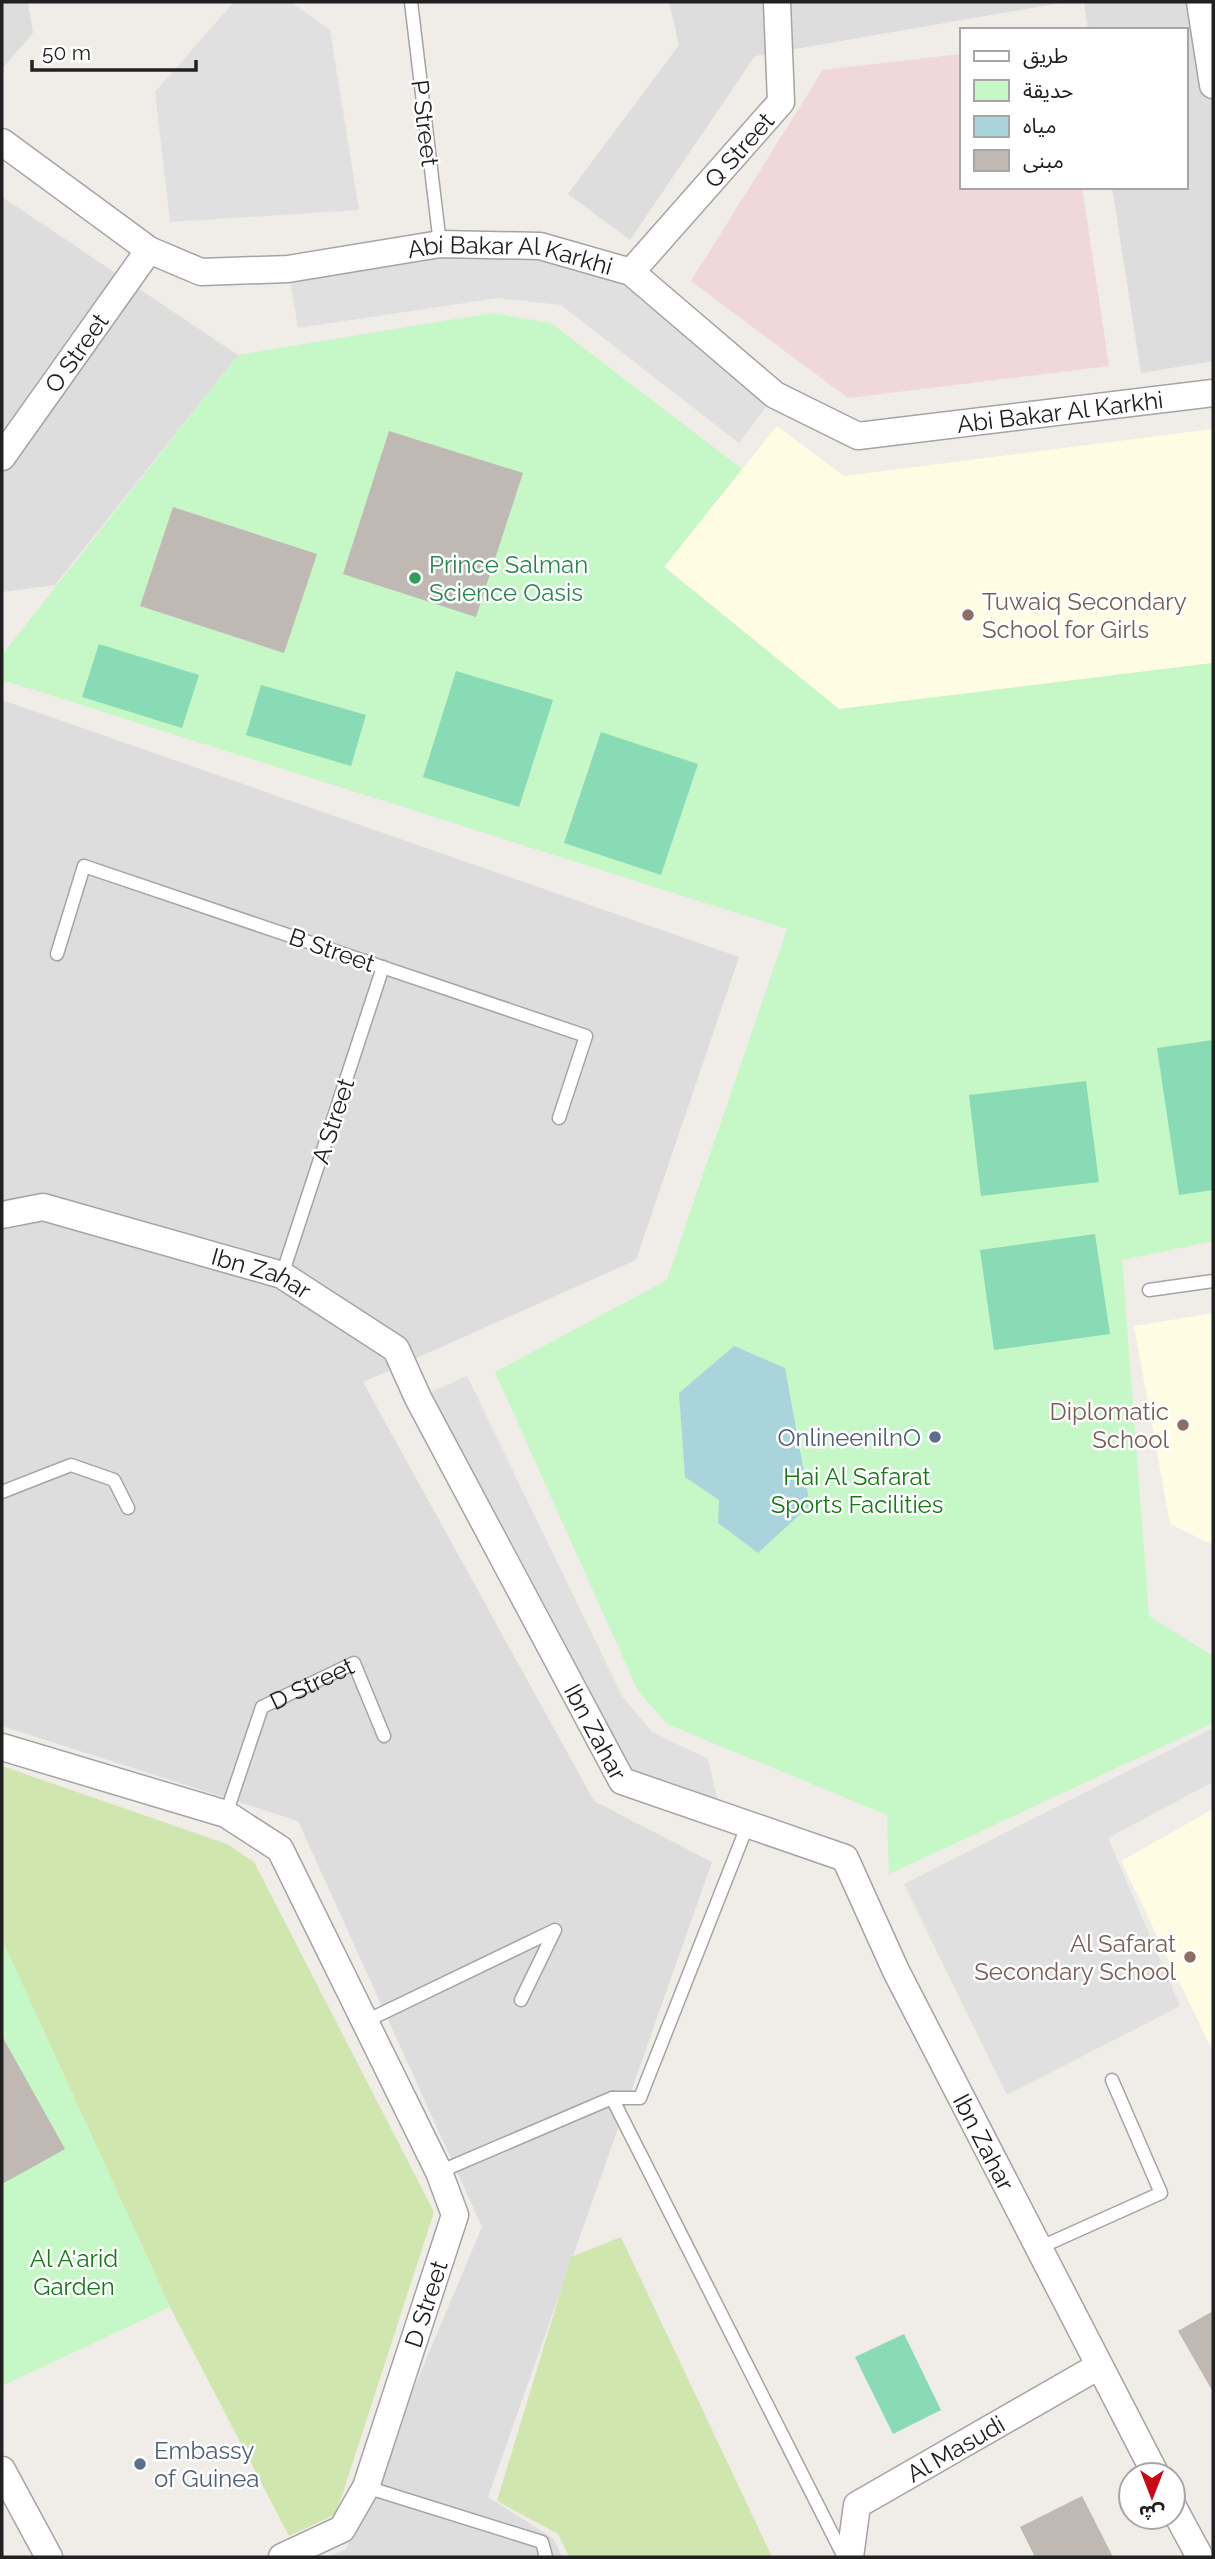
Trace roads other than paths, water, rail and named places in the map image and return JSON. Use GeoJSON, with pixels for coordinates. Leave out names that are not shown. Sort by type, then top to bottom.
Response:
{"type":"FeatureCollection","features":[{"type":"Feature","properties":{"kind":"street","name":"Q Street"},"geometry":{"type":"LineString","coordinates":[[631,272],[781,102],[777,2]]}},
{"type":"Feature","properties":{"kind":"street"},"geometry":{"type":"LineString","coordinates":[[1200,2],[1213,85]]}},
{"type":"Feature","properties":{"kind":"street","name":"Abi Bakar Al Karkhi"},"geometry":{"type":"LineString","coordinates":[[2,142],[149,250],[201,272],[288,269],[440,244],[540,246],[631,272],[775,395],[858,436],[1213,393]]}},
{"type":"Feature","properties":{"kind":"street","name":"O Street"},"geometry":{"type":"LineString","coordinates":[[2,457],[149,250]]}},
{"type":"Feature","properties":{"kind":"street","name":"Ibn Zahar"},"geometry":{"type":"LineString","coordinates":[[2,1215],[43,1207],[282,1275],[396,1349],[418,1398],[622,1781],[845,1858],[896,1970],[1041,2247],[1149,2461]]}},
{"type":"Feature","properties":{"kind":"street","name":"D Street"},"geometry":{"type":"LineString","coordinates":[[2,1747],[226,1814],[281,1849],[363,2022],[439,2172],[455,2215],[366,2487],[342,2529],[282,2557]]}},
{"type":"Feature","properties":{"kind":"street","name":"Al Masudi"},"geometry":{"type":"LineString","coordinates":[[850,2557],[857,2505],[1099,2366]]}},
{"type":"Feature","properties":{"kind":"street"},"geometry":{"type":"LineString","coordinates":[[2,2470],[49,2557]]}},
{"type":"Feature","properties":{"kind":"street"},"geometry":{"type":"LineString","coordinates":[[1186,2531],[1200,2557],[1213,2550]]}},
{"type":"Feature","properties":{"kind":"lane","name":"P Street"},"geometry":{"type":"LineString","coordinates":[[411,2],[440,244]]}},
{"type":"Feature","properties":{"kind":"lane","name":"B Street"},"geometry":{"type":"LineString","coordinates":[[57,954],[84,866],[586,1036],[559,1118]]}},
{"type":"Feature","properties":{"kind":"lane","name":"A Street"},"geometry":{"type":"LineString","coordinates":[[282,1275],[383,967]]}},
{"type":"Feature","properties":{"kind":"lane"},"geometry":{"type":"LineString","coordinates":[[1150,1290],[1213,1281]]}},
{"type":"Feature","properties":{"kind":"lane"},"geometry":{"type":"LineString","coordinates":[[2,1492],[71,1465],[114,1480],[128,1508]]}},
{"type":"Feature","properties":{"kind":"lane","name":"D Street"},"geometry":{"type":"LineString","coordinates":[[226,1814],[262,1707],[354,1663],[384,1736]]}},
{"type":"Feature","properties":{"kind":"lane"},"geometry":{"type":"LineString","coordinates":[[439,2172],[612,2098],[640,2098],[748,1824]]}},
{"type":"Feature","properties":{"kind":"lane"},"geometry":{"type":"LineString","coordinates":[[363,2022],[555,1930],[521,2000]]}},
{"type":"Feature","properties":{"kind":"lane"},"geometry":{"type":"LineString","coordinates":[[1041,2247],[1161,2193],[1112,2080]]}},
{"type":"Feature","properties":{"kind":"lane"},"geometry":{"type":"LineString","coordinates":[[612,2098],[844,2557]]}},
{"type":"Feature","properties":{"kind":"lane"},"geometry":{"type":"LineString","coordinates":[[366,2487],[542,2542],[546,2557]]}},
{"type":"Feature","properties":{"kind":"water"},"geometry":{"type":"Polygon","coordinates":[[[734,1346],[785,1368],[810,1505],[758,1553],[718,1523],[719,1500],[685,1477],[679,1393],[734,1346]]]}},
{"type":"Feature","properties":{"kind":"place","name":"Prince Salman Science Oasis"},"geometry":{"type":"Point","coordinates":[415,578]}},
{"type":"Feature","properties":{"kind":"place","name":"Tuwaiq Secondary School for Girls"},"geometry":{"type":"Point","coordinates":[968,615]}},
{"type":"Feature","properties":{"kind":"place","name":"Diplomatic School"},"geometry":{"type":"Point","coordinates":[1183,1425]}},
{"type":"Feature","properties":{"kind":"place","name":"OnlineenilnO"},"geometry":{"type":"Point","coordinates":[935,1437]}},
{"type":"Feature","properties":{"kind":"place","name":"Al Safarat Secondary School"},"geometry":{"type":"Point","coordinates":[1190,1957]}},
{"type":"Feature","properties":{"kind":"place","name":"Embassy of Guinea"},"geometry":{"type":"Point","coordinates":[140,2464]}},
{"type":"Feature","properties":{"kind":"park label","name":"Hai Al Safarat Sports Facilities"},"geometry":{"type":"Point","coordinates":[857,1490]}},
{"type":"Feature","properties":{"kind":"park label","name":"Al A'arid Garden"},"geometry":{"type":"Point","coordinates":[74,2272]}}]}
